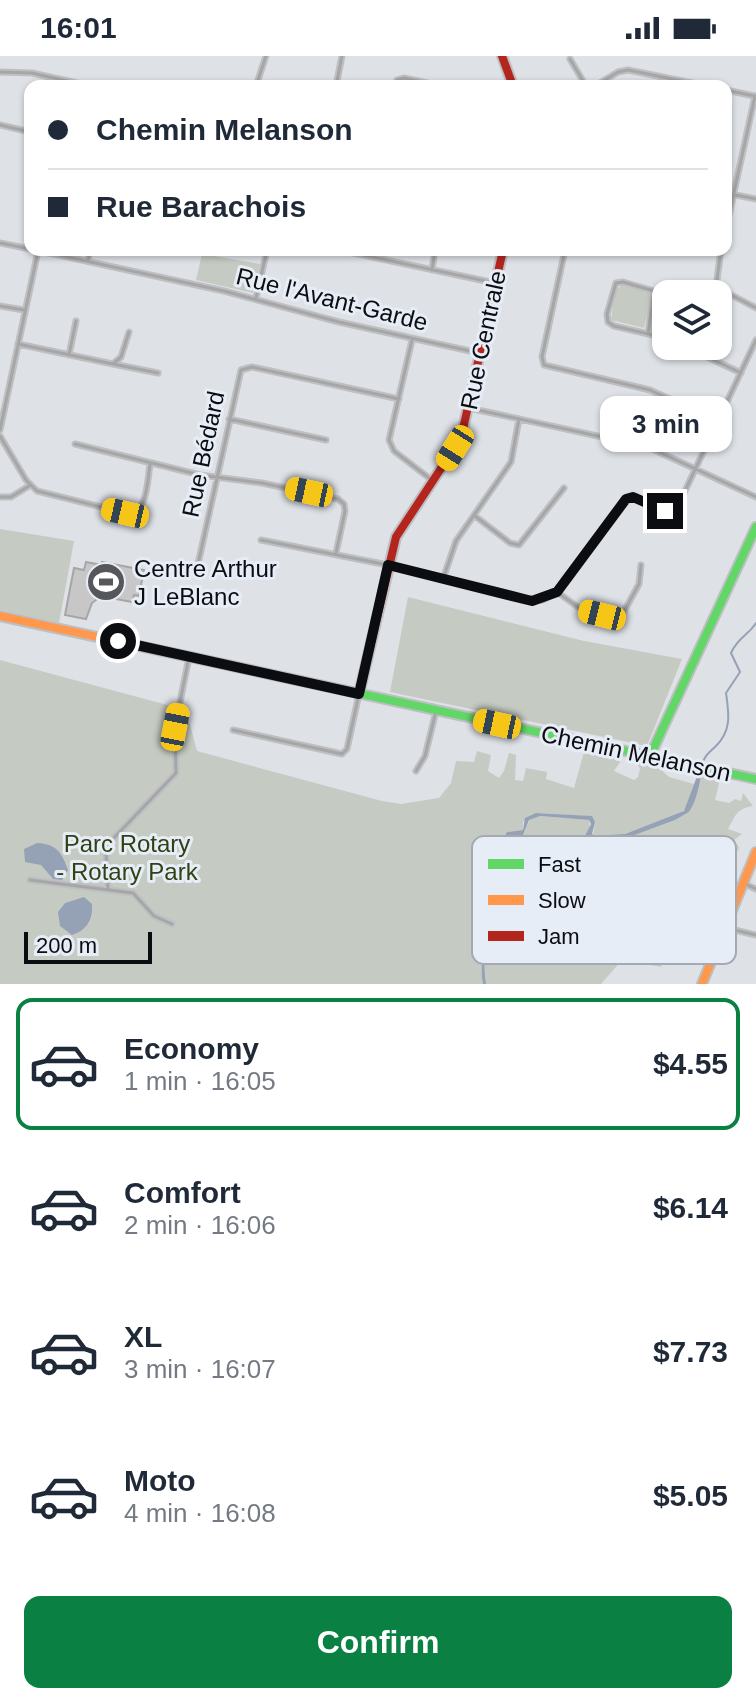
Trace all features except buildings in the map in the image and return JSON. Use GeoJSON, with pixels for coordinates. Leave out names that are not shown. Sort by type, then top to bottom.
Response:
{"type":"FeatureCollection","features":[{"type":"Feature","properties":{"kind":"street"},"geometry":{"type":"LineString","coordinates":[[258,80],[266,56]]}},
{"type":"Feature","properties":{"kind":"street"},"geometry":{"type":"LineString","coordinates":[[337,80],[342,56]]}},
{"type":"Feature","properties":{"kind":"street"},"geometry":{"type":"LineString","coordinates":[[502,56],[511,80]]}},
{"type":"Feature","properties":{"kind":"street"},"geometry":{"type":"LineString","coordinates":[[570,59],[582,80]]}},
{"type":"Feature","properties":{"kind":"street"},"geometry":{"type":"LineString","coordinates":[[606,80],[628,70],[677,80]]}},
{"type":"Feature","properties":{"kind":"street"},"geometry":{"type":"LineString","coordinates":[[0,72],[32,73],[63,80]]}},
{"type":"Feature","properties":{"kind":"street"},"geometry":{"type":"LineString","coordinates":[[732,91],[756,96],[732,203]]}},
{"type":"Feature","properties":{"kind":"street"},"geometry":{"type":"LineString","coordinates":[[0,125],[24,131]]}},
{"type":"Feature","properties":{"kind":"street"},"geometry":{"type":"LineString","coordinates":[[734,194],[756,199]]}},
{"type":"Feature","properties":{"kind":"street","name":"Rue l'Avant-Garde"},"geometry":{"type":"LineString","coordinates":[[0,243],[24,248]]}},
{"type":"Feature","properties":{"kind":"street"},"geometry":{"type":"LineString","coordinates":[[34,256],[0,435],[30,485],[51,497],[130,514],[141,507],[150,465]]}},
{"type":"Feature","properties":{"kind":"street","name":"Rue l'Avant-Garde"},"geometry":{"type":"LineString","coordinates":[[64,256],[256,298],[412,339],[480,353]]}},
{"type":"Feature","properties":{"kind":"street"},"geometry":{"type":"LineString","coordinates":[[88,261],[89,256]]}},
{"type":"Feature","properties":{"kind":"street"},"geometry":{"type":"LineString","coordinates":[[256,298],[266,256]]}},
{"type":"Feature","properties":{"kind":"street"},"geometry":{"type":"LineString","coordinates":[[365,256],[495,283]]}},
{"type":"Feature","properties":{"kind":"street"},"geometry":{"type":"LineString","coordinates":[[432,270],[434,256]]}},
{"type":"Feature","properties":{"kind":"street","name":"Rue Centrale"},"geometry":{"type":"LineString","coordinates":[[359,694],[396,537],[461,438],[502,256]]}},
{"type":"Feature","properties":{"kind":"street"},"geometry":{"type":"LineString","coordinates":[[564,256],[542,357],[544,365],[655,392],[718,421]]}},
{"type":"Feature","properties":{"kind":"street"},"geometry":{"type":"LineString","coordinates":[[720,256],[716,287],[756,308]]}},
{"type":"Feature","properties":{"kind":"street"},"geometry":{"type":"LineString","coordinates":[[648,334],[654,291],[623,282],[616,283],[607,314],[608,322],[648,334],[652,335]]}},
{"type":"Feature","properties":{"kind":"street"},"geometry":{"type":"LineString","coordinates":[[0,306],[25,311]]}},
{"type":"Feature","properties":{"kind":"street"},"geometry":{"type":"LineString","coordinates":[[69,355],[76,321]]}},
{"type":"Feature","properties":{"kind":"street"},"geometry":{"type":"LineString","coordinates":[[113,364],[121,357],[129,332]]}},
{"type":"Feature","properties":{"kind":"street"},"geometry":{"type":"LineString","coordinates":[[412,339],[389,440],[394,451],[433,481]]}},
{"type":"Feature","properties":{"kind":"street"},"geometry":{"type":"LineString","coordinates":[[261,540],[388,565],[532,601],[557,592],[624,500],[633,497],[673,512],[678,506],[756,340]]}},
{"type":"Feature","properties":{"kind":"street"},"geometry":{"type":"LineString","coordinates":[[18,344],[158,373]]}},
{"type":"Feature","properties":{"kind":"street"},"geometry":{"type":"LineString","coordinates":[[714,360],[741,373]]}},
{"type":"Feature","properties":{"kind":"street","name":"Rue Bédard"},"geometry":{"type":"LineString","coordinates":[[198,564],[237,377],[245,368],[399,399]]}},
{"type":"Feature","properties":{"kind":"street"},"geometry":{"type":"LineString","coordinates":[[469,408],[648,447],[756,497]]}},
{"type":"Feature","properties":{"kind":"street"},"geometry":{"type":"LineString","coordinates":[[229,419],[326,440]]}},
{"type":"Feature","properties":{"kind":"street"},"geometry":{"type":"LineString","coordinates":[[443,579],[449,554],[511,462],[519,419]]}},
{"type":"Feature","properties":{"kind":"street"},"geometry":{"type":"LineString","coordinates":[[75,444],[150,465],[338,499],[345,511],[336,555]]}},
{"type":"Feature","properties":{"kind":"street"},"geometry":{"type":"LineString","coordinates":[[0,497],[15,496],[30,485]]}},
{"type":"Feature","properties":{"kind":"street"},"geometry":{"type":"LineString","coordinates":[[475,516],[510,543],[519,545],[564,488]]}},
{"type":"Feature","properties":{"kind":"street"},"geometry":{"type":"LineString","coordinates":[[650,756],[756,527]]}},
{"type":"Feature","properties":{"kind":"street"},"geometry":{"type":"LineString","coordinates":[[557,592],[582,610],[621,617],[639,584],[641,565]]}},
{"type":"Feature","properties":{"kind":"street","name":"Chemin Melanson"},"geometry":{"type":"LineString","coordinates":[[0,616],[756,779]]}},
{"type":"Feature","properties":{"kind":"street"},"geometry":{"type":"LineString","coordinates":[[108,890],[106,853],[111,841],[176,773],[175,727],[189,657]]}},
{"type":"Feature","properties":{"kind":"street"},"geometry":{"type":"LineString","coordinates":[[233,730],[342,754],[347,749],[359,694]]}},
{"type":"Feature","properties":{"kind":"street"},"geometry":{"type":"LineString","coordinates":[[416,771],[425,756],[436,711]]}},
{"type":"Feature","properties":{"kind":"street"},"geometry":{"type":"LineString","coordinates":[[736,902],[756,852]]}},
{"type":"Feature","properties":{"kind":"street"},"geometry":{"type":"LineString","coordinates":[[30,880],[133,893],[154,916],[172,924]]}},
{"type":"Feature","properties":{"kind":"street"},"geometry":{"type":"LineString","coordinates":[[743,883],[756,889]]}},
{"type":"Feature","properties":{"kind":"street"},"geometry":{"type":"LineString","coordinates":[[736,930],[756,935]]}},
{"type":"Feature","properties":{"kind":"street"},"geometry":{"type":"LineString","coordinates":[[702,984],[711,964]]}},
{"type":"Feature","properties":{"kind":"green space"},"geometry":{"type":"Polygon","coordinates":[[[202,256],[260,264],[253,293],[196,280],[202,256]]]}},
{"type":"Feature","properties":{"kind":"green space"},"geometry":{"type":"Polygon","coordinates":[[[622,285],[652,294],[644,328],[611,320],[615,291],[622,285]]]}},
{"type":"Feature","properties":{"kind":"green space"},"geometry":{"type":"Polygon","coordinates":[[[0,529],[74,541],[59,623],[0,610],[0,529]]]}},
{"type":"Feature","properties":{"kind":"green space"},"geometry":{"type":"Polygon","coordinates":[[[408,597],[584,641],[682,659],[647,746],[390,692],[408,597]]]}},
{"type":"Feature","properties":{"kind":"green space","name":"Parc Rotary - Rotary Park"},"geometry":{"type":"Polygon","coordinates":[[[0,660],[186,710],[197,751],[382,801],[401,804],[439,798],[451,783],[456,761],[474,762],[477,751],[491,755],[488,771],[499,778],[509,753],[516,755],[515,780],[523,781],[526,768],[547,772],[546,779],[574,788],[584,752],[588,748],[619,754],[620,762],[614,771],[634,780],[640,769],[634,757],[656,765],[669,777],[694,784],[687,807],[681,813],[622,835],[593,836],[595,822],[587,816],[540,813],[523,822],[523,830],[507,832],[508,836],[472,836],[472,964],[482,964],[483,984],[0,984],[0,660]]]}},
{"type":"Feature","properties":{"kind":"green space"},"geometry":{"type":"Polygon","coordinates":[[[702,771],[721,775],[715,800],[729,803],[735,799],[741,801],[743,793],[753,806],[740,811],[728,829],[742,834],[736,838],[736,836],[632,836],[689,812],[696,798],[702,771]]]}},
{"type":"Feature","properties":{"kind":"green space"},"geometry":{"type":"Polygon","coordinates":[[[540,816],[589,820],[590,836],[510,836],[523,835],[530,819],[540,816]]]}},
{"type":"Feature","properties":{"kind":"green space"},"geometry":{"type":"Polygon","coordinates":[[[485,964],[618,964],[601,984],[486,984],[485,964]]]}},
{"type":"Feature","properties":{"kind":"water"},"geometry":{"type":"Polygon","coordinates":[[[699,771],[702,771],[689,812],[632,836],[596,836],[625,834],[684,811],[699,771]]]}},
{"type":"Feature","properties":{"kind":"water"},"geometry":{"type":"Polygon","coordinates":[[[536,813],[592,816],[595,822],[592,834],[596,836],[585,836],[591,824],[589,820],[540,816],[529,820],[523,835],[505,836],[507,832],[523,830],[525,818],[536,813]]]}},
{"type":"Feature","properties":{"kind":"water"},"geometry":{"type":"Polygon","coordinates":[[[37,843],[49,845],[61,854],[68,870],[62,880],[53,879],[41,865],[25,862],[24,849],[37,843]]]}},
{"type":"Feature","properties":{"kind":"water"},"geometry":{"type":"Polygon","coordinates":[[[84,897],[92,904],[90,920],[82,930],[72,935],[60,926],[58,912],[65,903],[84,897]]]}},
{"type":"Feature","properties":{"kind":"water"},"geometry":{"type":"Polygon","coordinates":[[[482,964],[485,964],[486,984],[483,984],[482,964]]]}},
{"type":"Feature","properties":{"kind":"waterway"},"geometry":{"type":"LineString","coordinates":[[701,767],[727,728],[726,693],[740,672],[731,653],[756,623]]}},
{"type":"Feature","properties":{"kind":"traffic: fast"},"geometry":{"type":"LineString","coordinates":[[650,756],[756,527]]}},
{"type":"Feature","properties":{"kind":"traffic: fast"},"geometry":{"type":"LineString","coordinates":[[343,690],[756,779]]}},
{"type":"Feature","properties":{"kind":"traffic: slow"},"geometry":{"type":"LineString","coordinates":[[0,616],[343,690]]}},
{"type":"Feature","properties":{"kind":"traffic: slow"},"geometry":{"type":"LineString","coordinates":[[736,901],[756,852]]}},
{"type":"Feature","properties":{"kind":"traffic: slow"},"geometry":{"type":"LineString","coordinates":[[702,984],[710,964]]}},
{"type":"Feature","properties":{"kind":"traffic: jam"},"geometry":{"type":"LineString","coordinates":[[502,56],[511,80]]}},
{"type":"Feature","properties":{"kind":"traffic: jam"},"geometry":{"type":"LineString","coordinates":[[359,694],[396,537],[461,438],[502,256]]}},
{"type":"Feature","properties":{"kind":"place","name":"Centre Arthur J LeBlanc"},"geometry":{"type":"Point","coordinates":[106,582]}},
{"type":"Feature","properties":{"kind":"route"},"geometry":{"type":"LineString","coordinates":[[118,641],[359,694],[388,565],[532,601],[543,600],[557,592],[626,499],[633,497],[665,511]]}}]}
